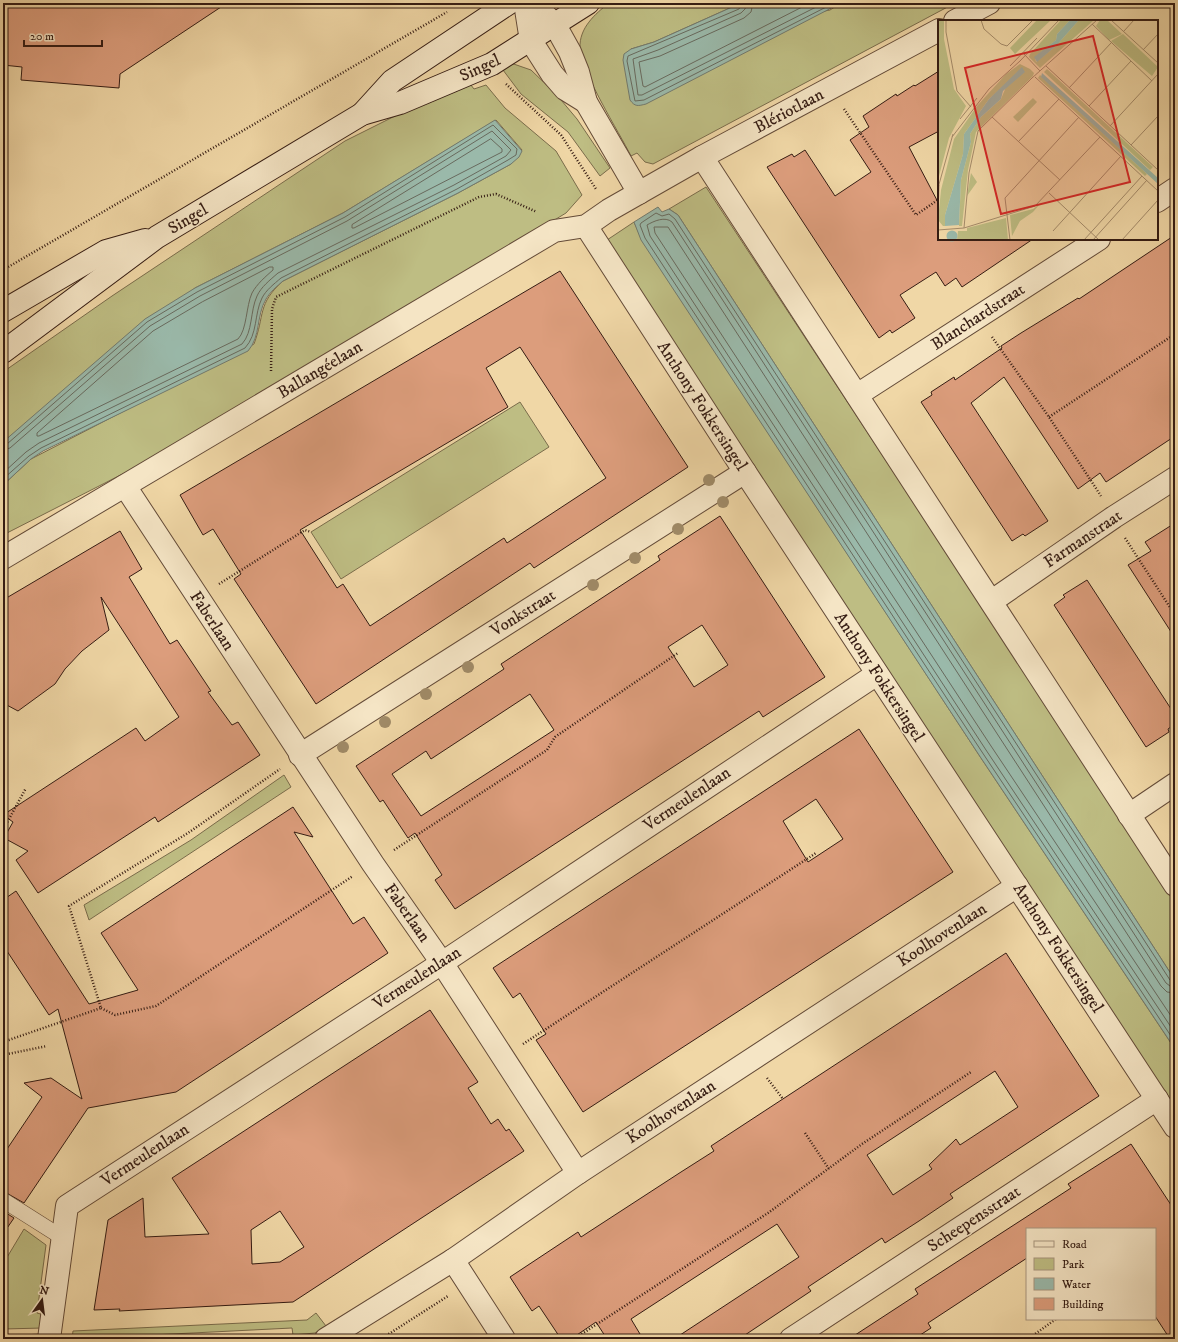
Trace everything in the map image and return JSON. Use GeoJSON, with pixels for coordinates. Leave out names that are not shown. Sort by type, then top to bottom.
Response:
{"type":"FeatureCollection","features":[{"type":"Feature","properties":{"kind":"street","name":"Singel"},"geometry":{"type":"LineString","coordinates":[[362,114],[392,81],[509,3]]}},
{"type":"Feature","properties":{"kind":"street"},"geometry":{"type":"LineString","coordinates":[[525,3],[531,41],[552,74],[565,89],[586,102]]}},
{"type":"Feature","properties":{"kind":"street"},"geometry":{"type":"LineString","coordinates":[[532,3],[555,25],[570,52],[578,72],[586,102],[639,193]]}},
{"type":"Feature","properties":{"kind":"street","name":"Singel"},"geometry":{"type":"LineString","coordinates":[[3,352],[157,237],[362,114],[400,102],[492,64],[531,41],[588,3]]}},
{"type":"Feature","properties":{"kind":"street"},"geometry":{"type":"LineString","coordinates":[[957,20],[989,3]]}},
{"type":"Feature","properties":{"kind":"street","name":"Blériotlaan"},"geometry":{"type":"LineString","coordinates":[[639,193],[702,157],[938,31]]}},
{"type":"Feature","properties":{"kind":"street"},"geometry":{"type":"LineString","coordinates":[[702,157],[924,501],[992,601],[1175,885]]}},
{"type":"Feature","properties":{"kind":"street"},"geometry":{"type":"LineString","coordinates":[[1158,200],[1175,189]]}},
{"type":"Feature","properties":{"kind":"street","name":"Ballangéelaan"},"geometry":{"type":"LineString","coordinates":[[3,558],[554,231],[586,226],[609,210],[639,193]]}},
{"type":"Feature","properties":{"kind":"street","name":"Anthony Fokkersingel"},"geometry":{"type":"LineString","coordinates":[[586,226],[877,674],[1175,1127]]}},
{"type":"Feature","properties":{"kind":"street","name":"Singel"},"geometry":{"type":"LineString","coordinates":[[3,311],[106,251],[157,237]]}},
{"type":"Feature","properties":{"kind":"street","name":"Blanchardstraat"},"geometry":{"type":"LineString","coordinates":[[857,395],[1097,240]]}},
{"type":"Feature","properties":{"kind":"street","name":"Vonkstraat"},"geometry":{"type":"LineString","coordinates":[[300,755],[745,472]]}},
{"type":"Feature","properties":{"kind":"street","name":"Farmanstraat"},"geometry":{"type":"LineString","coordinates":[[992,601],[1114,517],[1175,478]]}},
{"type":"Feature","properties":{"kind":"street","name":"Faberlaan"},"geometry":{"type":"LineString","coordinates":[[125,486],[300,755],[442,963],[578,1173]]}},
{"type":"Feature","properties":{"kind":"street","name":"Vermeulenlaan"},"geometry":{"type":"LineString","coordinates":[[50,1339],[67,1206],[442,963],[877,674]]}},
{"type":"Feature","properties":{"kind":"street"},"geometry":{"type":"LineString","coordinates":[[1129,815],[1175,784]]}},
{"type":"Feature","properties":{"kind":"street","name":"Koolhovenlaan"},"geometry":{"type":"LineString","coordinates":[[326,1339],[453,1260],[578,1173],[1017,886]]}},
{"type":"Feature","properties":{"kind":"street","name":"Scheepensstraat"},"geometry":{"type":"LineString","coordinates":[[791,1339],[1157,1099]]}},
{"type":"Feature","properties":{"kind":"street"},"geometry":{"type":"LineString","coordinates":[[453,1260],[504,1339]]}},
{"type":"Feature","properties":{"kind":"lane"},"geometry":{"type":"LineString","coordinates":[[3,1200],[63,1238]]}},
{"type":"Feature","properties":{"kind":"path"},"geometry":{"type":"LineString","coordinates":[[3,270],[460,5],[472,27]]}},
{"type":"Feature","properties":{"kind":"path"},"geometry":{"type":"LineString","coordinates":[[492,64],[506,84],[561,135],[609,210]]}},
{"type":"Feature","properties":{"kind":"path"},"geometry":{"type":"LineString","coordinates":[[840,104],[916,214],[938,200]]}},
{"type":"Feature","properties":{"kind":"path"},"geometry":{"type":"LineString","coordinates":[[280,394],[271,375],[272,309],[276,297],[479,197],[496,194],[538,212]]}},
{"type":"Feature","properties":{"kind":"path"},"geometry":{"type":"LineString","coordinates":[[978,317],[1049,417],[1114,517]]}},
{"type":"Feature","properties":{"kind":"path"},"geometry":{"type":"LineString","coordinates":[[1049,417],[1175,334]]}},
{"type":"Feature","properties":{"kind":"path"},"geometry":{"type":"LineString","coordinates":[[197,598],[305,530],[311,532]]}},
{"type":"Feature","properties":{"kind":"path"},"geometry":{"type":"LineString","coordinates":[[1124,536],[1175,615]]}},
{"type":"Feature","properties":{"kind":"path"},"geometry":{"type":"LineString","coordinates":[[393,850],[547,750],[555,737],[678,653]]}},
{"type":"Feature","properties":{"kind":"path"},"geometry":{"type":"LineString","coordinates":[[300,755],[188,833],[69,906],[102,1008],[115,1015],[156,1006],[373,864]]}},
{"type":"Feature","properties":{"kind":"path"},"geometry":{"type":"LineString","coordinates":[[3,830],[26,788]]}},
{"type":"Feature","properties":{"kind":"path"},"geometry":{"type":"LineString","coordinates":[[503,1057],[816,853]]}},
{"type":"Feature","properties":{"kind":"path"},"geometry":{"type":"LineString","coordinates":[[3,1042],[102,1008]]}},
{"type":"Feature","properties":{"kind":"path"},"geometry":{"type":"LineString","coordinates":[[3,1055],[46,1046]]}},
{"type":"Feature","properties":{"kind":"path"},"geometry":{"type":"LineString","coordinates":[[574,1339],[768,1213],[862,1144],[971,1072]]}},
{"type":"Feature","properties":{"kind":"path"},"geometry":{"type":"LineString","coordinates":[[805,1133],[829,1169]]}},
{"type":"Feature","properties":{"kind":"path"},"geometry":{"type":"LineString","coordinates":[[381,1339],[467,1283]]}},
{"type":"Feature","properties":{"kind":"path"},"geometry":{"type":"LineString","coordinates":[[1028,1339],[1055,1320]]}},
{"type":"Feature","properties":{"kind":"green space"},"geometry":{"type":"Polygon","coordinates":[[[609,3],[741,3],[654,42],[631,49],[830,10],[841,3],[955,3],[653,164],[645,162],[637,153],[631,156],[601,102],[582,59],[580,41],[582,34],[593,17],[609,3]]]}},
{"type":"Feature","properties":{"kind":"green space"},"geometry":{"type":"Polygon","coordinates":[[[505,61],[531,70],[556,94],[577,119],[610,168],[600,176],[568,132],[521,94],[503,70],[505,61]]]}},
{"type":"Feature","properties":{"kind":"green space"},"geometry":{"type":"Polygon","coordinates":[[[467,80],[474,89],[486,85],[505,108],[556,151],[582,195],[566,213],[201,434],[3,535],[3,485],[31,459],[254,344],[265,303],[269,296],[283,281],[458,193],[511,164],[522,150],[496,120],[343,213],[195,288],[3,442],[3,372],[112,296],[345,141],[467,80]]]}},
{"type":"Feature","properties":{"kind":"green space"},"geometry":{"type":"Polygon","coordinates":[[[706,187],[1175,900],[1175,980],[678,215],[669,209],[706,187]]]}},
{"type":"Feature","properties":{"kind":"green space"},"geometry":{"type":"Polygon","coordinates":[[[634,222],[642,240],[979,755],[1175,1049],[1175,1111],[607,240],[634,222]]]}},
{"type":"Feature","properties":{"kind":"green space"},"geometry":{"type":"Polygon","coordinates":[[[520,402],[549,447],[341,579],[311,532],[520,402]]]}},
{"type":"Feature","properties":{"kind":"green space"},"geometry":{"type":"Polygon","coordinates":[[[284,775],[291,787],[89,920],[84,905],[191,840],[284,775]]]}},
{"type":"Feature","properties":{"kind":"green space"},"geometry":{"type":"Polygon","coordinates":[[[24,1229],[46,1245],[37,1313],[44,1315],[43,1328],[3,1329],[3,1264],[24,1229]]]}},
{"type":"Feature","properties":{"kind":"green space"},"geometry":{"type":"Polygon","coordinates":[[[316,1313],[326,1326],[315,1333],[293,1335],[292,1328],[72,1339],[73,1331],[307,1320],[316,1313]]]}},
{"type":"Feature","properties":{"kind":"green space"},"geometry":{"type":"Polygon","coordinates":[[[41,1334],[40,1339],[3,1339],[3,1336],[41,1334]]]}},
{"type":"Feature","properties":{"kind":"water"},"geometry":{"type":"Polygon","coordinates":[[[741,3],[841,3],[646,104],[633,104],[630,100],[623,60],[624,54],[631,49],[654,42],[741,3]]]}},
{"type":"Feature","properties":{"kind":"water"},"geometry":{"type":"Polygon","coordinates":[[[495,120],[522,151],[519,157],[511,164],[458,193],[283,281],[266,299],[261,312],[255,339],[248,351],[43,451],[31,459],[3,485],[3,442],[145,319],[195,288],[343,213],[495,120]]]}},
{"type":"Feature","properties":{"kind":"water"},"geometry":{"type":"Polygon","coordinates":[[[658,207],[662,212],[669,209],[678,215],[1175,980],[1175,1049],[979,755],[641,240],[634,222],[658,207]]]}},
{"type":"Feature","properties":{"kind":"building"},"geometry":{"type":"Polygon","coordinates":[[[3,3],[227,3],[120,74],[119,88],[21,80],[22,67],[3,65],[3,3]]]}},
{"type":"Feature","properties":{"kind":"building"},"geometry":{"type":"Polygon","coordinates":[[[938,72],[938,132],[909,147],[938,202],[938,240],[1032,240],[962,287],[956,278],[945,286],[936,272],[900,295],[915,318],[892,333],[890,330],[879,338],[767,167],[792,154],[794,157],[805,150],[835,196],[871,172],[850,140],[869,127],[863,116],[896,94],[897,96],[914,85],[915,86],[938,72]]]}},
{"type":"Feature","properties":{"kind":"building"},"geometry":{"type":"Polygon","coordinates":[[[1175,235],[1175,436],[1106,482],[1100,473],[1078,489],[1004,377],[971,403],[1048,521],[1025,536],[1023,534],[1012,541],[921,402],[932,395],[931,392],[954,377],[955,380],[1002,348],[1001,346],[1078,298],[1079,299],[1175,235]]]}},
{"type":"Feature","properties":{"kind":"building"},"geometry":{"type":"Polygon","coordinates":[[[560,271],[688,467],[534,568],[530,563],[316,704],[234,579],[241,574],[213,529],[203,535],[180,495],[560,271]],[[520,347],[486,368],[508,407],[300,530],[337,588],[343,584],[370,626],[504,538],[507,543],[606,478],[520,347]]]}},
{"type":"Feature","properties":{"kind":"building"},"geometry":{"type":"Polygon","coordinates":[[[720,516],[825,677],[763,717],[759,711],[455,909],[435,880],[442,875],[415,833],[408,838],[383,800],[380,802],[356,766],[504,669],[501,664],[660,560],[658,556],[720,516]],[[702,625],[668,647],[694,687],[728,665],[702,625]],[[530,694],[431,759],[426,751],[392,774],[421,816],[554,730],[530,694]]]}},
{"type":"Feature","properties":{"kind":"building"},"geometry":{"type":"Polygon","coordinates":[[[1175,523],[1175,638],[1128,565],[1151,551],[1145,542],[1175,523]]]}},
{"type":"Feature","properties":{"kind":"building"},"geometry":{"type":"Polygon","coordinates":[[[120,531],[142,569],[129,577],[170,644],[177,640],[211,691],[208,692],[232,725],[238,722],[260,755],[158,822],[155,817],[38,893],[16,860],[28,851],[4,838],[13,822],[3,815],[136,728],[145,741],[179,717],[101,597],[109,630],[82,651],[65,669],[55,684],[18,711],[3,703],[3,600],[120,531]]]}},
{"type":"Feature","properties":{"kind":"building"},"geometry":{"type":"Polygon","coordinates":[[[1087,580],[1175,715],[1175,724],[1168,729],[1169,732],[1146,747],[1054,605],[1065,597],[1063,595],[1087,580]]]}},
{"type":"Feature","properties":{"kind":"building"},"geometry":{"type":"Polygon","coordinates":[[[859,729],[953,872],[583,1112],[536,1040],[546,1034],[520,993],[513,998],[493,968],[859,729]],[[816,799],[783,821],[808,862],[843,839],[816,799]]]}},
{"type":"Feature","properties":{"kind":"building"},"geometry":{"type":"Polygon","coordinates":[[[293,807],[313,837],[294,832],[353,924],[364,917],[388,953],[176,1092],[88,1108],[24,1203],[3,1191],[3,1155],[42,1097],[24,1083],[51,1078],[82,1099],[58,1009],[49,1015],[3,945],[3,900],[16,891],[89,1004],[138,990],[101,933],[293,807]]]}},
{"type":"Feature","properties":{"kind":"building"},"geometry":{"type":"Polygon","coordinates":[[[1006,953],[1099,1096],[950,1194],[953,1198],[919,1221],[885,1243],[882,1238],[808,1287],[811,1291],[739,1339],[674,1339],[799,1257],[777,1224],[631,1319],[643,1339],[607,1339],[596,1322],[571,1339],[561,1339],[539,1306],[532,1311],[510,1277],[578,1232],[581,1237],[714,1151],[711,1146],[1006,953]],[[995,1071],[867,1155],[893,1195],[932,1169],[929,1165],[956,1139],[960,1145],[1018,1107],[995,1071]]]}},
{"type":"Feature","properties":{"kind":"building"},"geometry":{"type":"Polygon","coordinates":[[[430,1010],[478,1082],[468,1088],[491,1124],[498,1119],[506,1131],[509,1129],[524,1151],[293,1302],[119,1311],[120,1309],[94,1310],[108,1220],[143,1198],[145,1237],[209,1234],[172,1178],[430,1010]],[[280,1211],[251,1230],[252,1264],[280,1262],[304,1247],[280,1211]]]}},
{"type":"Feature","properties":{"kind":"building"},"geometry":{"type":"Polygon","coordinates":[[[1131,1144],[1175,1211],[1175,1339],[1170,1339],[1156,1318],[1156,1228],[1026,1228],[1026,1259],[928,1323],[931,1328],[914,1339],[849,1339],[918,1294],[915,1289],[1071,1188],[1068,1184],[1131,1144]]]}},
{"type":"Feature","properties":{"kind":"building"},"geometry":{"type":"Polygon","coordinates":[[[3,1211],[14,1218],[3,1234],[3,1211]]]}}]}
